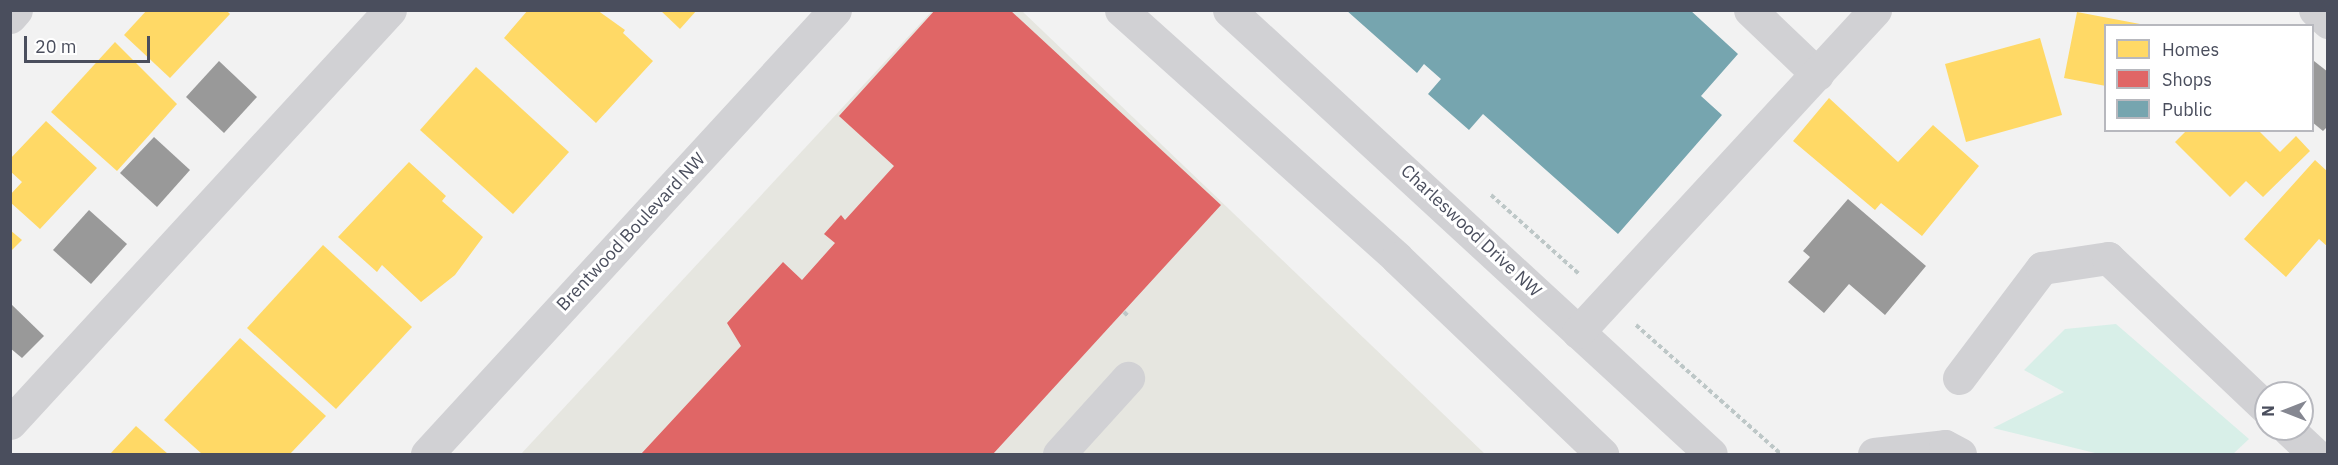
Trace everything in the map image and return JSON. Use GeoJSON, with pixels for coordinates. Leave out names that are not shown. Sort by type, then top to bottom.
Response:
{"type":"FeatureCollection","features":[{"type":"Feature","properties":{"kind":"street"},"geometry":{"type":"LineString","coordinates":[[10,16],[16,10]]}},
{"type":"Feature","properties":{"kind":"street"},"geometry":{"type":"LineString","coordinates":[[10,423],[390,10]]}},
{"type":"Feature","properties":{"kind":"street","name":"Brentwood Boulevard NW"},"geometry":{"type":"LineString","coordinates":[[427,454],[835,10]]}},
{"type":"Feature","properties":{"kind":"street"},"geometry":{"type":"LineString","coordinates":[[1121,10],[1397,258],[1602,454]]}},
{"type":"Feature","properties":{"kind":"street","name":"Charleswood Drive NW"},"geometry":{"type":"LineString","coordinates":[[1229,10],[1711,454]]}},
{"type":"Feature","properties":{"kind":"street"},"geometry":{"type":"LineString","coordinates":[[1750,10],[1817,74]]}},
{"type":"Feature","properties":{"kind":"street"},"geometry":{"type":"LineString","coordinates":[[1578,332],[1606,298],[1875,10]]}},
{"type":"Feature","properties":{"kind":"street"},"geometry":{"type":"LineString","coordinates":[[2315,10],[2328,22]]}},
{"type":"Feature","properties":{"kind":"street"},"geometry":{"type":"LineString","coordinates":[[1959,378],[2042,268],[2108,258],[2254,397]]}},
{"type":"Feature","properties":{"kind":"street"},"geometry":{"type":"LineString","coordinates":[[1059,454],[1128,378]]}},
{"type":"Feature","properties":{"kind":"street"},"geometry":{"type":"LineString","coordinates":[[2301,441],[2315,454]]}},
{"type":"Feature","properties":{"kind":"street"},"geometry":{"type":"LineString","coordinates":[[1874,454],[1945,446],[1960,454]]}},
{"type":"Feature","properties":{"kind":"path"},"geometry":{"type":"LineString","coordinates":[[1485,189],[1781,454]]}},
{"type":"Feature","properties":{"kind":"path"},"geometry":{"type":"LineString","coordinates":[[1124,312],[1129,317]]}},
{"type":"Feature","properties":{"kind":"shaded area"},"geometry":{"type":"Polygon","coordinates":[[[933,10],[1022,11],[1485,454],[521,454],[933,10]]]}},
{"type":"Feature","properties":{"kind":"green space"},"geometry":{"type":"Polygon","coordinates":[[[2116,324],[2249,439],[2233,454],[2099,454],[1993,428],[2064,392],[2024,370],[2065,329],[2116,324]]]}},
{"type":"Feature","properties":{"kind":"building: Homes"},"geometry":{"type":"Polygon","coordinates":[[[147,10],[226,10],[230,14],[170,78],[124,35],[147,10]]]}},
{"type":"Feature","properties":{"kind":"building: Homes"},"geometry":{"type":"Polygon","coordinates":[[[528,10],[597,10],[625,30],[623,33],[653,61],[596,123],[504,38],[528,10]]]}},
{"type":"Feature","properties":{"kind":"building: Homes"},"geometry":{"type":"Polygon","coordinates":[[[660,10],[697,10],[680,29],[660,10]]]}},
{"type":"Feature","properties":{"kind":"building: Homes"},"geometry":{"type":"Polygon","coordinates":[[[2077,12],[2140,24],[2104,24],[2104,86],[2064,78],[2077,12]]]}},
{"type":"Feature","properties":{"kind":"building: Homes"},"geometry":{"type":"Polygon","coordinates":[[[2040,38],[2062,115],[1966,142],[1945,64],[2040,38]]]}},
{"type":"Feature","properties":{"kind":"building: Homes"},"geometry":{"type":"Polygon","coordinates":[[[115,42],[177,104],[117,171],[51,112],[115,42]]]}},
{"type":"Feature","properties":{"kind":"building: Homes"},"geometry":{"type":"Polygon","coordinates":[[[476,67],[569,152],[513,214],[420,130],[476,67]]]}},
{"type":"Feature","properties":{"kind":"building: Homes"},"geometry":{"type":"Polygon","coordinates":[[[1829,98],[1898,162],[1933,125],[1979,166],[1922,236],[1881,203],[1875,210],[1793,141],[1829,98]]]}},
{"type":"Feature","properties":{"kind":"building: Homes"},"geometry":{"type":"Polygon","coordinates":[[[46,121],[97,168],[40,229],[10,202],[10,195],[22,182],[10,171],[10,159],[46,121]]]}},
{"type":"Feature","properties":{"kind":"building: Homes"},"geometry":{"type":"Polygon","coordinates":[[[2185,132],[2260,132],[2280,152],[2296,136],[2310,151],[2263,197],[2246,181],[2230,197],[2175,142],[2185,132]]]}},
{"type":"Feature","properties":{"kind":"building: Homes"},"geometry":{"type":"Polygon","coordinates":[[[2315,160],[2328,172],[2328,247],[2319,239],[2286,277],[2244,239],[2315,160]]]}},
{"type":"Feature","properties":{"kind":"building: Homes"},"geometry":{"type":"Polygon","coordinates":[[[409,162],[446,196],[442,201],[483,237],[455,275],[421,302],[382,265],[377,272],[338,237],[409,162]]]}},
{"type":"Feature","properties":{"kind":"building: Homes"},"geometry":{"type":"Polygon","coordinates":[[[10,230],[22,240],[10,252],[10,230]]]}},
{"type":"Feature","properties":{"kind":"building: Homes"},"geometry":{"type":"Polygon","coordinates":[[[323,245],[412,327],[336,409],[247,328],[323,245]]]}},
{"type":"Feature","properties":{"kind":"building: Homes"},"geometry":{"type":"Polygon","coordinates":[[[240,338],[326,416],[290,454],[202,454],[164,420],[240,338]]]}},
{"type":"Feature","properties":{"kind":"building: Homes"},"geometry":{"type":"Polygon","coordinates":[[[136,426],[168,454],[110,454],[136,426]]]}},
{"type":"Feature","properties":{"kind":"building: Shops"},"geometry":{"type":"Polygon","coordinates":[[[935,10],[1010,10],[1221,205],[993,454],[641,454],[741,346],[727,323],[783,262],[802,280],[835,243],[824,234],[841,215],[845,220],[894,166],[839,116],[935,10]]]}},
{"type":"Feature","properties":{"kind":"building: Public"},"geometry":{"type":"Polygon","coordinates":[[[1346,10],[1690,10],[1738,54],[1701,96],[1722,115],[1618,234],[1483,114],[1469,130],[1428,94],[1441,79],[1424,64],[1417,73],[1346,10]]]}},
{"type":"Feature","properties":{"kind":"building: Industry"},"geometry":{"type":"Polygon","coordinates":[[[219,61],[257,97],[224,133],[186,97],[219,61]]]}},
{"type":"Feature","properties":{"kind":"building: Industry"},"geometry":{"type":"Polygon","coordinates":[[[2314,61],[2328,72],[2328,126],[2323,131],[2314,124],[2314,61]]]}},
{"type":"Feature","properties":{"kind":"building: Industry"},"geometry":{"type":"Polygon","coordinates":[[[154,137],[190,170],[157,207],[120,173],[154,137]]]}},
{"type":"Feature","properties":{"kind":"building: Industry"},"geometry":{"type":"Polygon","coordinates":[[[1848,199],[1926,266],[1885,315],[1849,284],[1824,313],[1788,282],[1810,257],[1803,251],[1848,199]]]}},
{"type":"Feature","properties":{"kind":"building: Industry"},"geometry":{"type":"Polygon","coordinates":[[[89,210],[127,244],[91,284],[53,250],[89,210]]]}},
{"type":"Feature","properties":{"kind":"building: Industry"},"geometry":{"type":"Polygon","coordinates":[[[10,303],[44,336],[22,358],[10,348],[10,303]]]}}]}
